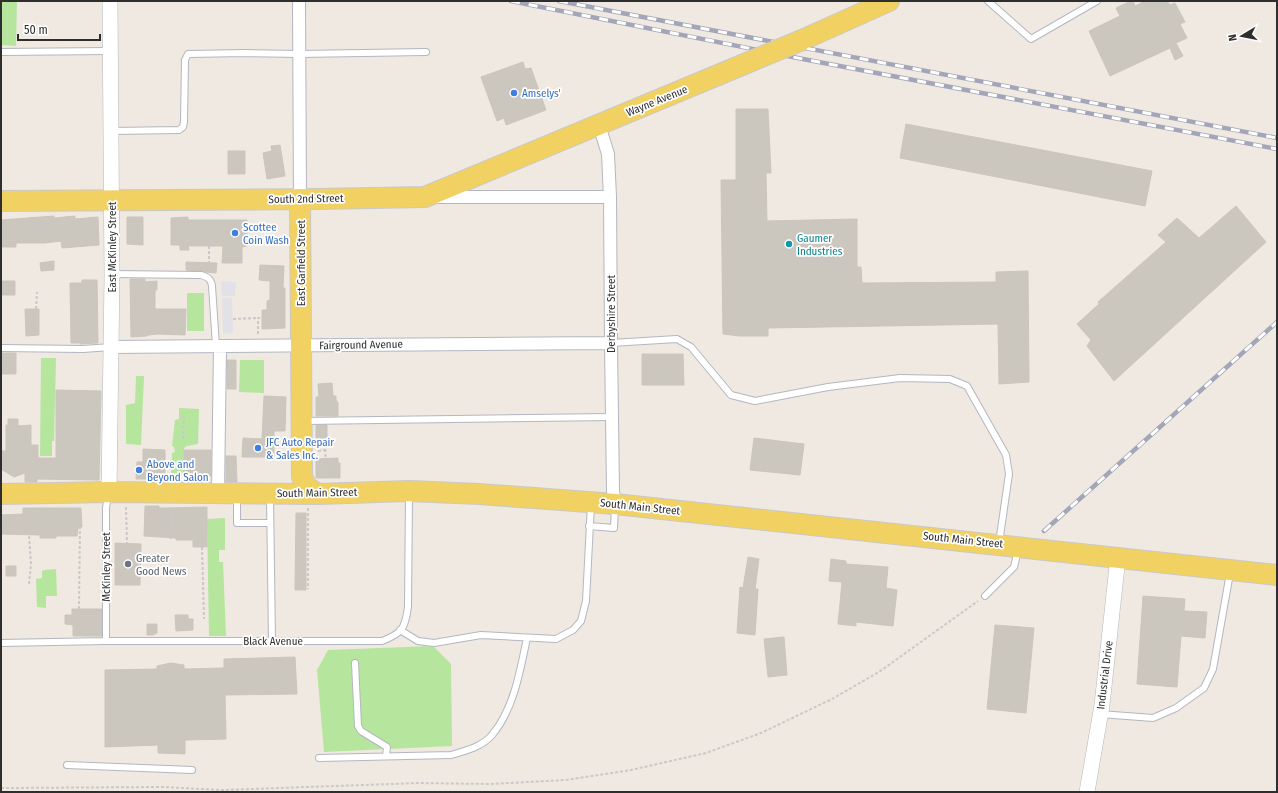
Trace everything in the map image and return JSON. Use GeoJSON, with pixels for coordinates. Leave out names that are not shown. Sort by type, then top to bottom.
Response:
{"type":"FeatureCollection","features":[{"type":"Feature","properties":{"kind":"main road","name":"Wayne Avenue"},"geometry":{"type":"LineString","coordinates":[[425,197],[802,40],[887,1]]}},
{"type":"Feature","properties":{"kind":"main road","name":"South 2nd Street"},"geometry":{"type":"LineString","coordinates":[[1,201],[425,197]]}},
{"type":"Feature","properties":{"kind":"main road","name":"East Garfield Street"},"geometry":{"type":"LineString","coordinates":[[300,199],[302,477]]}},
{"type":"Feature","properties":{"kind":"main road"},"geometry":{"type":"LineString","coordinates":[[279,494],[296,488],[302,477]]}},
{"type":"Feature","properties":{"kind":"main road"},"geometry":{"type":"LineString","coordinates":[[302,477],[313,499]]}},
{"type":"Feature","properties":{"kind":"main road","name":"South Main Street"},"geometry":{"type":"LineString","coordinates":[[1,494],[109,492],[227,493],[279,494],[313,499],[409,491],[479,494],[615,504],[1019,546],[1277,575]]}},
{"type":"Feature","properties":{"kind":"street","name":"East McKinley Street"},"geometry":{"type":"LineString","coordinates":[[109,492],[112,274],[110,1]]}},
{"type":"Feature","properties":{"kind":"street","name":"East Garfield Street"},"geometry":{"type":"LineString","coordinates":[[298,1],[300,199]]}},
{"type":"Feature","properties":{"kind":"street","name":"Derbyshire Street"},"geometry":{"type":"LineString","coordinates":[[599,125],[608,154],[610,197],[612,417],[615,504]]}},
{"type":"Feature","properties":{"kind":"street","name":"South 2nd Street"},"geometry":{"type":"LineString","coordinates":[[425,197],[610,197]]}},
{"type":"Feature","properties":{"kind":"street","name":"Fairground Avenue"},"geometry":{"type":"LineString","coordinates":[[111,347],[611,343]]}},
{"type":"Feature","properties":{"kind":"street"},"geometry":{"type":"LineString","coordinates":[[218,346],[227,493]]}},
{"type":"Feature","properties":{"kind":"street","name":"Industrial Drive"},"geometry":{"type":"LineString","coordinates":[[1087,792],[1100,714],[1118,557]]}},
{"type":"Feature","properties":{"kind":"lane"},"geometry":{"type":"LineString","coordinates":[[988,1],[1031,39],[1097,1]]}},
{"type":"Feature","properties":{"kind":"lane"},"geometry":{"type":"LineString","coordinates":[[1,52],[111,51]]}},
{"type":"Feature","properties":{"kind":"lane"},"geometry":{"type":"LineString","coordinates":[[111,131],[179,130],[183,127],[185,60],[188,54],[246,52],[299,54],[426,52]]}},
{"type":"Feature","properties":{"kind":"lane"},"geometry":{"type":"LineString","coordinates":[[112,274],[207,276],[211,280],[212,286],[218,346]]}},
{"type":"Feature","properties":{"kind":"lane"},"geometry":{"type":"LineString","coordinates":[[611,343],[677,339],[691,346],[731,395],[755,401],[828,387],[900,378],[950,379],[967,386],[1006,455],[1009,474],[999,544]]}},
{"type":"Feature","properties":{"kind":"lane"},"geometry":{"type":"LineString","coordinates":[[1,348],[83,349],[111,347]]}},
{"type":"Feature","properties":{"kind":"lane"},"geometry":{"type":"LineString","coordinates":[[302,421],[612,417]]}},
{"type":"Feature","properties":{"kind":"lane"},"geometry":{"type":"LineString","coordinates":[[409,491],[408,607],[405,625],[400,630],[418,641],[434,643],[481,635],[556,639],[573,630],[581,621],[586,601],[591,502]]}},
{"type":"Feature","properties":{"kind":"lane","name":"McKinley Street"},"geometry":{"type":"LineString","coordinates":[[106,641],[106,508],[109,492]]}},
{"type":"Feature","properties":{"kind":"lane"},"geometry":{"type":"LineString","coordinates":[[227,493],[237,523],[270,523]]}},
{"type":"Feature","properties":{"kind":"lane"},"geometry":{"type":"LineString","coordinates":[[272,641],[270,523],[279,494]]}},
{"type":"Feature","properties":{"kind":"lane"},"geometry":{"type":"LineString","coordinates":[[590,526],[614,528],[615,504]]}},
{"type":"Feature","properties":{"kind":"lane"},"geometry":{"type":"LineString","coordinates":[[985,596],[1014,567],[1019,546]]}},
{"type":"Feature","properties":{"kind":"lane"},"geometry":{"type":"LineString","coordinates":[[1100,714],[1153,718],[1176,708],[1204,688],[1213,669],[1231,570]]}},
{"type":"Feature","properties":{"kind":"lane","name":"Black Avenue"},"geometry":{"type":"LineString","coordinates":[[1,643],[106,641],[382,641],[395,636],[400,630]]}},
{"type":"Feature","properties":{"kind":"lane"},"geometry":{"type":"LineString","coordinates":[[319,758],[451,755],[471,750],[491,736],[504,716],[513,695],[521,669],[527,638]]}},
{"type":"Feature","properties":{"kind":"lane"},"geometry":{"type":"LineString","coordinates":[[355,663],[358,726],[361,731],[386,747],[386,756]]}},
{"type":"Feature","properties":{"kind":"lane"},"geometry":{"type":"LineString","coordinates":[[67,765],[192,770]]}},
{"type":"Feature","properties":{"kind":"path"},"geometry":{"type":"LineString","coordinates":[[209,246],[209,263]]}},
{"type":"Feature","properties":{"kind":"path"},"geometry":{"type":"LineString","coordinates":[[36,309],[37,292]]}},
{"type":"Feature","properties":{"kind":"path"},"geometry":{"type":"LineString","coordinates":[[258,318],[258,334]]}},
{"type":"Feature","properties":{"kind":"path"},"geometry":{"type":"LineString","coordinates":[[233,319],[261,318]]}},
{"type":"Feature","properties":{"kind":"path"},"geometry":{"type":"LineString","coordinates":[[183,439],[184,414]]}},
{"type":"Feature","properties":{"kind":"path"},"geometry":{"type":"LineString","coordinates":[[325,439],[326,476]]}},
{"type":"Feature","properties":{"kind":"path"},"geometry":{"type":"LineString","coordinates":[[318,451],[325,450]]}},
{"type":"Feature","properties":{"kind":"path"},"geometry":{"type":"LineString","coordinates":[[308,589],[313,499]]}},
{"type":"Feature","properties":{"kind":"path"},"geometry":{"type":"LineString","coordinates":[[126,504],[127,544]]}},
{"type":"Feature","properties":{"kind":"path"},"geometry":{"type":"LineString","coordinates":[[171,504],[171,539]]}},
{"type":"Feature","properties":{"kind":"path"},"geometry":{"type":"LineString","coordinates":[[79,609],[80,528]]}},
{"type":"Feature","properties":{"kind":"path"},"geometry":{"type":"LineString","coordinates":[[29,584],[31,564],[30,535]]}},
{"type":"Feature","properties":{"kind":"path"},"geometry":{"type":"LineString","coordinates":[[202,547],[204,619]]}},
{"type":"Feature","properties":{"kind":"path"},"geometry":{"type":"LineString","coordinates":[[1,788],[163,787],[223,790],[412,783],[490,784],[566,780],[631,770],[706,753],[761,733],[830,700],[879,672],[985,596]]}},
{"type":"Feature","properties":{"kind":"shaded area"},"geometry":{"type":"Polygon","coordinates":[[[221,281],[236,282],[235,296],[222,296],[221,281]]]}},
{"type":"Feature","properties":{"kind":"shaded area"},"geometry":{"type":"Polygon","coordinates":[[[222,298],[232,298],[233,333],[223,334],[222,298]]]}},
{"type":"Feature","properties":{"kind":"green space"},"geometry":{"type":"Polygon","coordinates":[[[1,1],[17,1],[16,46],[1,45],[1,1]]]}},
{"type":"Feature","properties":{"kind":"green space"},"geometry":{"type":"Polygon","coordinates":[[[187,293],[204,293],[204,331],[187,331],[187,293]]]}},
{"type":"Feature","properties":{"kind":"green space"},"geometry":{"type":"Polygon","coordinates":[[[41,358],[56,358],[54,441],[52,441],[52,456],[40,456],[41,358]]]}},
{"type":"Feature","properties":{"kind":"green space"},"geometry":{"type":"Polygon","coordinates":[[[240,360],[264,360],[264,393],[239,392],[240,360]]]}},
{"type":"Feature","properties":{"kind":"green space"},"geometry":{"type":"Polygon","coordinates":[[[136,376],[144,376],[141,445],[126,444],[126,405],[135,403],[136,376]]]}},
{"type":"Feature","properties":{"kind":"green space"},"geometry":{"type":"Polygon","coordinates":[[[179,408],[199,409],[198,444],[184,448],[184,474],[171,473],[172,453],[175,452],[174,447],[172,446],[175,420],[179,419],[179,408]]]}},
{"type":"Feature","properties":{"kind":"green space"},"geometry":{"type":"Polygon","coordinates":[[[225,518],[225,550],[219,550],[219,562],[223,562],[226,636],[209,636],[207,519],[225,518]]]}},
{"type":"Feature","properties":{"kind":"green space"},"geometry":{"type":"Polygon","coordinates":[[[56,569],[57,596],[46,596],[46,608],[37,607],[36,579],[42,578],[42,571],[44,570],[56,569]]]}},
{"type":"Feature","properties":{"kind":"green space"},"geometry":{"type":"Polygon","coordinates":[[[433,646],[451,664],[452,746],[324,752],[317,670],[328,650],[433,646]]]}},
{"type":"Feature","properties":{"kind":"building"},"geometry":{"type":"Polygon","coordinates":[[[1133,1],[1135,6],[1145,1],[1167,1],[1170,5],[1175,3],[1185,22],[1180,24],[1187,38],[1176,43],[1183,56],[1175,60],[1170,48],[1110,76],[1089,31],[1120,16],[1116,8],[1133,1]]]}},
{"type":"Feature","properties":{"kind":"building","name":"Amselys'"},"geometry":{"type":"Polygon","coordinates":[[[523,62],[525,69],[531,68],[546,110],[506,125],[504,118],[497,121],[481,77],[523,62]]]}},
{"type":"Feature","properties":{"kind":"building","name":"Gaumer Industries"},"geometry":{"type":"Polygon","coordinates":[[[736,109],[768,109],[771,173],[766,173],[767,221],[857,219],[857,267],[861,267],[862,283],[996,282],[996,272],[1028,271],[1029,382],[999,384],[998,324],[768,328],[768,336],[739,336],[723,334],[721,180],[736,180],[736,109]]]}},
{"type":"Feature","properties":{"kind":"building"},"geometry":{"type":"Polygon","coordinates":[[[906,124],[1152,171],[1145,206],[900,158],[906,124]]]}},
{"type":"Feature","properties":{"kind":"building"},"geometry":{"type":"Polygon","coordinates":[[[280,145],[285,176],[267,179],[263,153],[272,151],[271,146],[280,145]]]}},
{"type":"Feature","properties":{"kind":"building"},"geometry":{"type":"Polygon","coordinates":[[[228,151],[245,151],[245,174],[228,174],[228,151]]]}},
{"type":"Feature","properties":{"kind":"building"},"geometry":{"type":"Polygon","coordinates":[[[1236,206],[1266,242],[1114,381],[1087,346],[1091,340],[1077,324],[1099,304],[1098,302],[1166,242],[1158,235],[1177,218],[1199,238],[1236,206]]]}},
{"type":"Feature","properties":{"kind":"building"},"geometry":{"type":"Polygon","coordinates":[[[54,216],[54,218],[75,216],[75,219],[98,217],[99,245],[62,248],[61,241],[45,243],[16,243],[16,247],[1,247],[1,220],[54,216]]]}},
{"type":"Feature","properties":{"kind":"building"},"geometry":{"type":"Polygon","coordinates":[[[127,217],[143,217],[143,245],[127,244],[127,217]]]}},
{"type":"Feature","properties":{"kind":"building"},"geometry":{"type":"Polygon","coordinates":[[[188,217],[188,220],[247,220],[247,246],[242,247],[242,263],[222,263],[223,246],[188,246],[189,250],[180,250],[180,245],[171,245],[171,218],[188,217]]]}},
{"type":"Feature","properties":{"kind":"building"},"geometry":{"type":"Polygon","coordinates":[[[54,261],[54,270],[41,271],[40,263],[54,261]]]}},
{"type":"Feature","properties":{"kind":"building"},"geometry":{"type":"Polygon","coordinates":[[[186,262],[217,263],[216,273],[186,270],[186,262]]]}},
{"type":"Feature","properties":{"kind":"building"},"geometry":{"type":"Polygon","coordinates":[[[260,265],[284,266],[283,288],[285,288],[285,328],[262,329],[262,310],[267,310],[267,301],[270,300],[270,281],[259,280],[260,265]]]}},
{"type":"Feature","properties":{"kind":"building"},"geometry":{"type":"Polygon","coordinates":[[[130,279],[145,279],[145,282],[157,281],[157,290],[155,290],[155,309],[186,309],[185,335],[158,334],[131,337],[130,279]]]}},
{"type":"Feature","properties":{"kind":"building"},"geometry":{"type":"Polygon","coordinates":[[[82,280],[97,280],[98,343],[71,343],[70,283],[82,283],[82,280]]]}},
{"type":"Feature","properties":{"kind":"building"},"geometry":{"type":"Polygon","coordinates":[[[1,281],[15,281],[15,295],[1,295],[1,281]]]}},
{"type":"Feature","properties":{"kind":"building"},"geometry":{"type":"Polygon","coordinates":[[[25,309],[39,309],[39,335],[26,336],[25,309]]]}},
{"type":"Feature","properties":{"kind":"building"},"geometry":{"type":"Polygon","coordinates":[[[1,353],[16,353],[16,374],[1,374],[1,353]]]}},
{"type":"Feature","properties":{"kind":"building"},"geometry":{"type":"Polygon","coordinates":[[[642,354],[683,354],[684,385],[642,385],[642,354]]]}},
{"type":"Feature","properties":{"kind":"building"},"geometry":{"type":"Polygon","coordinates":[[[227,360],[236,360],[236,389],[227,389],[227,360]]]}},
{"type":"Feature","properties":{"kind":"building"},"geometry":{"type":"Polygon","coordinates":[[[332,383],[333,396],[336,396],[338,403],[338,416],[316,416],[316,397],[319,397],[318,384],[332,383]]]}},
{"type":"Feature","properties":{"kind":"building"},"geometry":{"type":"Polygon","coordinates":[[[56,390],[101,391],[99,480],[37,479],[37,482],[25,482],[25,473],[14,477],[1,469],[1,451],[6,451],[6,425],[8,425],[8,419],[18,419],[18,426],[31,425],[31,445],[38,445],[38,458],[56,458],[56,390]]]}},
{"type":"Feature","properties":{"kind":"building"},"geometry":{"type":"Polygon","coordinates":[[[264,396],[286,397],[285,431],[274,431],[274,457],[242,457],[243,438],[262,439],[264,396]]]}},
{"type":"Feature","properties":{"kind":"building"},"geometry":{"type":"Polygon","coordinates":[[[316,425],[327,425],[327,440],[316,439],[316,425]]]}},
{"type":"Feature","properties":{"kind":"building"},"geometry":{"type":"Polygon","coordinates":[[[754,438],[804,444],[800,475],[750,470],[754,438]]]}},
{"type":"Feature","properties":{"kind":"building"},"geometry":{"type":"Polygon","coordinates":[[[143,449],[165,450],[165,476],[153,476],[153,479],[136,479],[137,462],[143,462],[143,449]]]}},
{"type":"Feature","properties":{"kind":"building"},"geometry":{"type":"Polygon","coordinates":[[[184,450],[211,450],[211,476],[198,476],[198,481],[184,481],[184,450]]]}},
{"type":"Feature","properties":{"kind":"building"},"geometry":{"type":"Polygon","coordinates":[[[226,456],[236,456],[237,482],[226,482],[226,456]]]}},
{"type":"Feature","properties":{"kind":"building"},"geometry":{"type":"Polygon","coordinates":[[[338,458],[338,463],[340,463],[340,478],[316,478],[316,459],[338,458]]]}},
{"type":"Feature","properties":{"kind":"building"},"geometry":{"type":"Polygon","coordinates":[[[145,506],[159,506],[159,508],[207,507],[207,547],[193,547],[193,540],[176,540],[176,538],[144,536],[145,506]]]}},
{"type":"Feature","properties":{"kind":"building"},"geometry":{"type":"Polygon","coordinates":[[[23,508],[81,508],[82,527],[78,528],[77,536],[56,536],[56,538],[40,538],[40,535],[1,534],[1,515],[23,514],[23,508]]]}},
{"type":"Feature","properties":{"kind":"building"},"geometry":{"type":"Polygon","coordinates":[[[296,513],[306,513],[306,590],[295,590],[296,513]]]}},
{"type":"Feature","properties":{"kind":"building","name":"Greater Good News"},"geometry":{"type":"Polygon","coordinates":[[[115,543],[141,544],[140,585],[115,585],[115,543]]]}},
{"type":"Feature","properties":{"kind":"building"},"geometry":{"type":"Polygon","coordinates":[[[748,557],[759,559],[755,589],[758,589],[755,635],[737,633],[740,587],[743,588],[748,557]]]}},
{"type":"Feature","properties":{"kind":"building"},"geometry":{"type":"Polygon","coordinates":[[[831,559],[846,561],[846,564],[888,567],[886,588],[897,590],[893,626],[856,622],[856,626],[838,624],[842,582],[829,581],[831,559]]]}},
{"type":"Feature","properties":{"kind":"building"},"geometry":{"type":"Polygon","coordinates":[[[6,566],[16,566],[16,576],[6,576],[6,566]]]}},
{"type":"Feature","properties":{"kind":"building"},"geometry":{"type":"Polygon","coordinates":[[[1143,596],[1185,599],[1184,611],[1207,612],[1205,638],[1181,636],[1177,687],[1137,684],[1143,596]]]}},
{"type":"Feature","properties":{"kind":"building"},"geometry":{"type":"Polygon","coordinates":[[[72,609],[102,609],[102,636],[73,636],[73,625],[65,624],[65,615],[72,615],[72,609]]]}},
{"type":"Feature","properties":{"kind":"building"},"geometry":{"type":"Polygon","coordinates":[[[175,615],[188,615],[188,619],[193,619],[193,630],[176,631],[175,615]]]}},
{"type":"Feature","properties":{"kind":"building"},"geometry":{"type":"Polygon","coordinates":[[[147,624],[157,624],[157,633],[147,635],[147,624]]]}},
{"type":"Feature","properties":{"kind":"building"},"geometry":{"type":"Polygon","coordinates":[[[995,625],[1034,628],[1026,713],[987,709],[995,625]]]}},
{"type":"Feature","properties":{"kind":"building"},"geometry":{"type":"Polygon","coordinates":[[[784,637],[787,675],[768,677],[764,639],[784,637]]]}},
{"type":"Feature","properties":{"kind":"building"},"geometry":{"type":"Polygon","coordinates":[[[295,657],[297,694],[225,695],[226,739],[185,740],[185,754],[158,753],[158,745],[105,747],[105,670],[157,669],[157,666],[171,663],[184,665],[184,669],[224,668],[224,659],[295,657]]]}},
{"type":"Feature","properties":{"kind":"railway"},"geometry":{"type":"LineString","coordinates":[[511,1],[808,60],[1277,149]]}},
{"type":"Feature","properties":{"kind":"railway"},"geometry":{"type":"LineString","coordinates":[[559,1],[1277,138]]}},
{"type":"Feature","properties":{"kind":"railway"},"geometry":{"type":"LineString","coordinates":[[1044,531],[1277,322]]}},
{"type":"Feature","properties":{"kind":"place","name":"Amselys'"},"geometry":{"type":"Point","coordinates":[514,93]}},
{"type":"Feature","properties":{"kind":"place","name":"Scottee Coin Wash"},"geometry":{"type":"Point","coordinates":[235,233]}},
{"type":"Feature","properties":{"kind":"place","name":"Gaumer Industries"},"geometry":{"type":"Point","coordinates":[789,244]}},
{"type":"Feature","properties":{"kind":"place","name":"JFC Auto Repair & Sales Inc."},"geometry":{"type":"Point","coordinates":[258,448]}},
{"type":"Feature","properties":{"kind":"place","name":"Above and Beyond Salon"},"geometry":{"type":"Point","coordinates":[139,470]}},
{"type":"Feature","properties":{"kind":"place","name":"Greater Good News"},"geometry":{"type":"Point","coordinates":[128,564]}}]}
